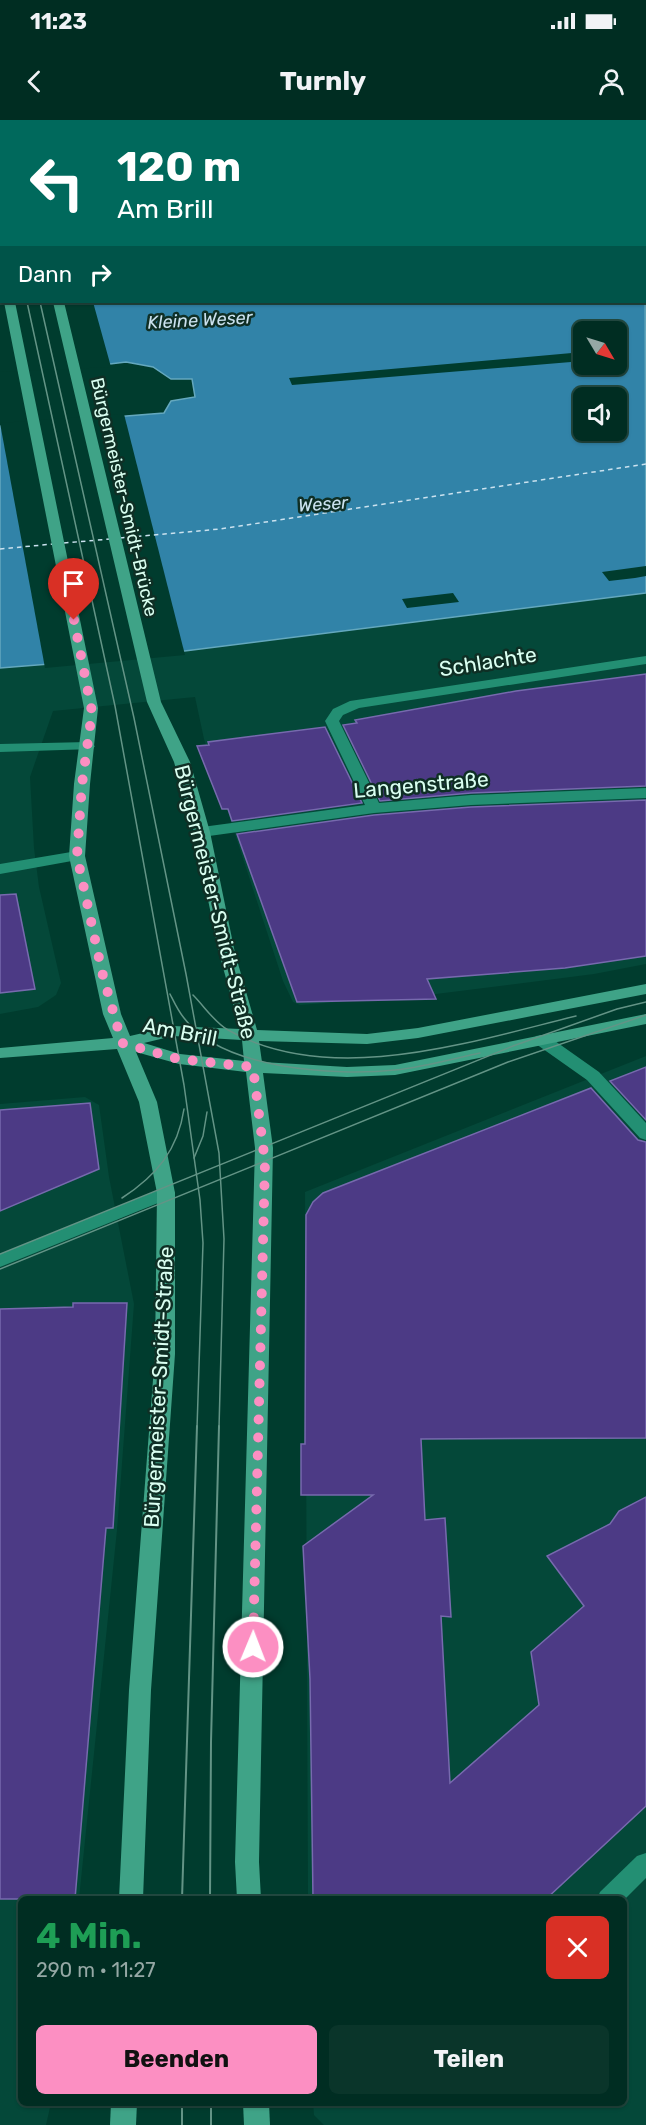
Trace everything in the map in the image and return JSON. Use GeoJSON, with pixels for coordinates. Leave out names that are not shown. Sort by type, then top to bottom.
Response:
{"type":"FeatureCollection","features":[{"type":"Feature","properties":{"kind":"main road","name":"Bürgermeister-Smidt-Straße"},"geometry":{"type":"LineString","coordinates":[[9,303],[91,708],[82,784],[77,856],[102,972],[122,1043],[147,1102],[166,1193],[165,1354],[140,1690],[131,1896]]}},
{"type":"Feature","properties":{"kind":"main road","name":"Bürgermeister-Smidt-Brücke"},"geometry":{"type":"LineString","coordinates":[[58,303],[154,702]]}},
{"type":"Feature","properties":{"kind":"main road","name":"Bürgermeister-Smidt-Straße"},"geometry":{"type":"LineString","coordinates":[[154,702],[182,762],[202,832],[227,952],[250,1035],[265,1162],[249,1896]]}},
{"type":"Feature","properties":{"kind":"main road","name":"Am Brill"},"geometry":{"type":"LineString","coordinates":[[122,1043],[173,1031],[320,1039],[368,1039],[418,1033],[646,989]]}},
{"type":"Feature","properties":{"kind":"main road","name":"Am Brill"},"geometry":{"type":"LineString","coordinates":[[122,1043],[178,1059],[253,1067],[347,1072],[395,1070],[646,1019]]}},
{"type":"Feature","properties":{"kind":"main road"},"geometry":{"type":"LineString","coordinates":[[0,1053],[122,1043]]}},
{"type":"Feature","properties":{"kind":"main road"},"geometry":{"type":"LineString","coordinates":[[123,2125],[124,2106]]}},
{"type":"Feature","properties":{"kind":"main road"},"geometry":{"type":"LineString","coordinates":[[256,2106],[257,2125]]}},
{"type":"Feature","properties":{"kind":"street","name":"Schlachte"},"geometry":{"type":"LineString","coordinates":[[374,808],[332,721],[338,712],[355,704],[646,660]]}},
{"type":"Feature","properties":{"kind":"street"},"geometry":{"type":"LineString","coordinates":[[0,748],[88,746]]}},
{"type":"Feature","properties":{"kind":"street","name":"Langenstraße"},"geometry":{"type":"LineString","coordinates":[[202,832],[374,808],[471,800],[646,793]]}},
{"type":"Feature","properties":{"kind":"street"},"geometry":{"type":"LineString","coordinates":[[0,869],[77,856]]}},
{"type":"Feature","properties":{"kind":"street"},"geometry":{"type":"LineString","coordinates":[[542,1041],[593,1076],[646,1134]]}},
{"type":"Feature","properties":{"kind":"street"},"geometry":{"type":"LineString","coordinates":[[0,1261],[166,1193]]}},
{"type":"Feature","properties":{"kind":"street"},"geometry":{"type":"LineString","coordinates":[[612,1896],[646,1863]]}},
{"type":"Feature","properties":{"kind":"shaded area"},"geometry":{"type":"Polygon","coordinates":[[[646,593],[646,964],[594,974],[436,994],[300,1005],[293,1002],[283,981],[204,739],[195,697],[53,711],[30,777],[34,848],[39,887],[61,983],[56,995],[38,1007],[0,1014],[0,668],[137,657],[646,593]]]}},
{"type":"Feature","properties":{"kind":"shaded area"},"geometry":{"type":"Polygon","coordinates":[[[646,1056],[646,2125],[324,2125],[314,2115],[313,2106],[627,2106],[627,1896],[308,1896],[305,1192],[646,1056]]]}},
{"type":"Feature","properties":{"kind":"shaded area"},"geometry":{"type":"Polygon","coordinates":[[[85,1097],[99,1105],[109,1177],[134,1304],[117,1530],[79,1896],[18,1896],[18,2106],[50,2106],[46,2125],[0,2125],[0,1104],[85,1097]]]}},
{"type":"Feature","properties":{"kind":"water"},"geometry":{"type":"Polygon","coordinates":[[[4,303],[645,303],[646,593],[137,657],[0,668],[0,426],[164,413],[171,401],[195,397],[192,379],[171,379],[153,367],[126,362],[110,364],[4,303]]]}},
{"type":"Feature","properties":{"kind":"pier"},"geometry":{"type":"Polygon","coordinates":[[[0,303],[93,303],[111,367],[0,372],[0,303]]]}},
{"type":"Feature","properties":{"kind":"pier"},"geometry":{"type":"Polygon","coordinates":[[[573,353],[573,362],[292,385],[289,378],[573,353]]]}},
{"type":"Feature","properties":{"kind":"pier"},"geometry":{"type":"Polygon","coordinates":[[[124,414],[185,655],[45,668],[0,423],[124,414]]]}},
{"type":"Feature","properties":{"kind":"pier"},"geometry":{"type":"Polygon","coordinates":[[[646,566],[646,576],[635,578],[609,581],[602,572],[646,566]]]}},
{"type":"Feature","properties":{"kind":"pier"},"geometry":{"type":"Polygon","coordinates":[[[453,593],[459,602],[407,608],[402,599],[453,593]]]}},
{"type":"Feature","properties":{"kind":"building"},"geometry":{"type":"Polygon","coordinates":[[[646,674],[646,786],[471,793],[380,801],[343,725],[357,723],[355,720],[516,691],[646,674]]]}},
{"type":"Feature","properties":{"kind":"building"},"geometry":{"type":"Polygon","coordinates":[[[325,727],[362,803],[232,821],[228,809],[222,809],[197,746],[209,745],[208,742],[325,727]]]}},
{"type":"Feature","properties":{"kind":"building"},"geometry":{"type":"Polygon","coordinates":[[[646,800],[646,956],[565,968],[427,979],[436,999],[297,1002],[237,834],[374,815],[471,807],[646,800]]]}},
{"type":"Feature","properties":{"kind":"building"},"geometry":{"type":"Polygon","coordinates":[[[16,894],[35,989],[0,993],[0,895],[16,894]]]}},
{"type":"Feature","properties":{"kind":"building"},"geometry":{"type":"Polygon","coordinates":[[[646,1067],[646,1120],[610,1081],[646,1067]]]}},
{"type":"Feature","properties":{"kind":"building"},"geometry":{"type":"Polygon","coordinates":[[[591,1088],[638,1140],[646,1142],[646,1438],[421,1439],[425,1520],[445,1518],[451,1617],[441,1616],[450,1783],[539,1705],[531,1652],[584,1606],[547,1556],[610,1524],[619,1511],[646,1497],[646,1806],[549,1896],[313,1896],[310,1679],[303,1546],[373,1495],[301,1495],[301,1444],[305,1444],[306,1215],[313,1202],[323,1193],[591,1088]]]}},
{"type":"Feature","properties":{"kind":"building"},"geometry":{"type":"Polygon","coordinates":[[[90,1103],[99,1169],[0,1211],[0,1110],[90,1103]]]}},
{"type":"Feature","properties":{"kind":"building"},"geometry":{"type":"Polygon","coordinates":[[[73,1303],[127,1303],[113,1528],[106,1528],[75,1896],[18,1896],[18,1899],[0,1899],[0,1309],[73,1307],[73,1303]]]}},
{"type":"Feature","properties":{"kind":"ferry route"},"geometry":{"type":"LineString","coordinates":[[120,538],[220,529],[646,464]]}},
{"type":"Feature","properties":{"kind":"ferry route"},"geometry":{"type":"LineString","coordinates":[[64,543],[110,539]]}},
{"type":"Feature","properties":{"kind":"ferry route"},"geometry":{"type":"LineString","coordinates":[[0,549],[53,544]]}},
{"type":"Feature","properties":{"kind":"tram line"},"geometry":{"type":"LineString","coordinates":[[27,303],[115,706],[184,1085],[194,1158]]}},
{"type":"Feature","properties":{"kind":"tram line"},"geometry":{"type":"LineString","coordinates":[[40,303],[134,718],[196,1029]]}},
{"type":"Feature","properties":{"kind":"tram line"},"geometry":{"type":"LineString","coordinates":[[170,994],[182,1015],[196,1029]]}},
{"type":"Feature","properties":{"kind":"tram line"},"geometry":{"type":"LineString","coordinates":[[193,995],[214,1019],[228,1030],[268,1047],[310,1056],[355,1058],[400,1054],[446,1047],[576,1016]]}},
{"type":"Feature","properties":{"kind":"tram line"},"geometry":{"type":"LineString","coordinates":[[220,1165],[513,1046],[617,1009],[646,1002]]}},
{"type":"Feature","properties":{"kind":"tram line"},"geometry":{"type":"LineString","coordinates":[[221,1179],[508,1062],[646,1015]]}},
{"type":"Feature","properties":{"kind":"tram line"},"geometry":{"type":"LineString","coordinates":[[196,1029],[225,1049],[252,1059],[312,1070],[342,1072],[395,1070],[480,1053]]}},
{"type":"Feature","properties":{"kind":"tram line"},"geometry":{"type":"LineString","coordinates":[[196,1029],[220,1165]]}},
{"type":"Feature","properties":{"kind":"tram line"},"geometry":{"type":"LineString","coordinates":[[122,1198],[145,1181],[163,1161],[177,1137],[184,1109]]}},
{"type":"Feature","properties":{"kind":"tram line"},"geometry":{"type":"LineString","coordinates":[[194,1158],[203,1136],[207,1112]]}},
{"type":"Feature","properties":{"kind":"tram line"},"geometry":{"type":"LineString","coordinates":[[194,1158],[196,1174]]}},
{"type":"Feature","properties":{"kind":"tram line"},"geometry":{"type":"LineString","coordinates":[[196,1174],[220,1165]]}},
{"type":"Feature","properties":{"kind":"tram line"},"geometry":{"type":"LineString","coordinates":[[220,1165],[221,1179]]}},
{"type":"Feature","properties":{"kind":"tram line"},"geometry":{"type":"LineString","coordinates":[[0,1254],[196,1174]]}},
{"type":"Feature","properties":{"kind":"tram line"},"geometry":{"type":"LineString","coordinates":[[196,1174],[198,1188]]}},
{"type":"Feature","properties":{"kind":"tram line"},"geometry":{"type":"LineString","coordinates":[[198,1188],[221,1179]]}},
{"type":"Feature","properties":{"kind":"tram line"},"geometry":{"type":"LineString","coordinates":[[219,1428],[224,1239],[221,1179]]}},
{"type":"Feature","properties":{"kind":"tram line"},"geometry":{"type":"LineString","coordinates":[[0,1269],[198,1188]]}},
{"type":"Feature","properties":{"kind":"tram line"},"geometry":{"type":"LineString","coordinates":[[197,1428],[203,1243],[198,1188]]}},
{"type":"Feature","properties":{"kind":"tram line"},"geometry":{"type":"LineString","coordinates":[[182,1896],[197,1426]]}},
{"type":"Feature","properties":{"kind":"tram line"},"geometry":{"type":"LineString","coordinates":[[210,1896],[211,1742],[219,1426]]}},
{"type":"Feature","properties":{"kind":"tram line"},"geometry":{"type":"LineString","coordinates":[[182,2106],[182,2125]]}},
{"type":"Feature","properties":{"kind":"tram line"},"geometry":{"type":"LineString","coordinates":[[211,2106],[211,2125]]}},
{"type":"Feature","properties":{"kind":"route"},"geometry":{"type":"LineString","coordinates":[[74,620],[92,712],[82,784],[77,856],[112,1014],[122,1043],[178,1059],[253,1067],[265,1162],[253,1647]]}},
{"type":"Feature","properties":{"kind":"water label","name":"Kleine Weser"},"geometry":{"type":"Point","coordinates":[200,320]}},
{"type":"Feature","properties":{"kind":"water label","name":"Weser"},"geometry":{"type":"Point","coordinates":[323,504]}}]}
